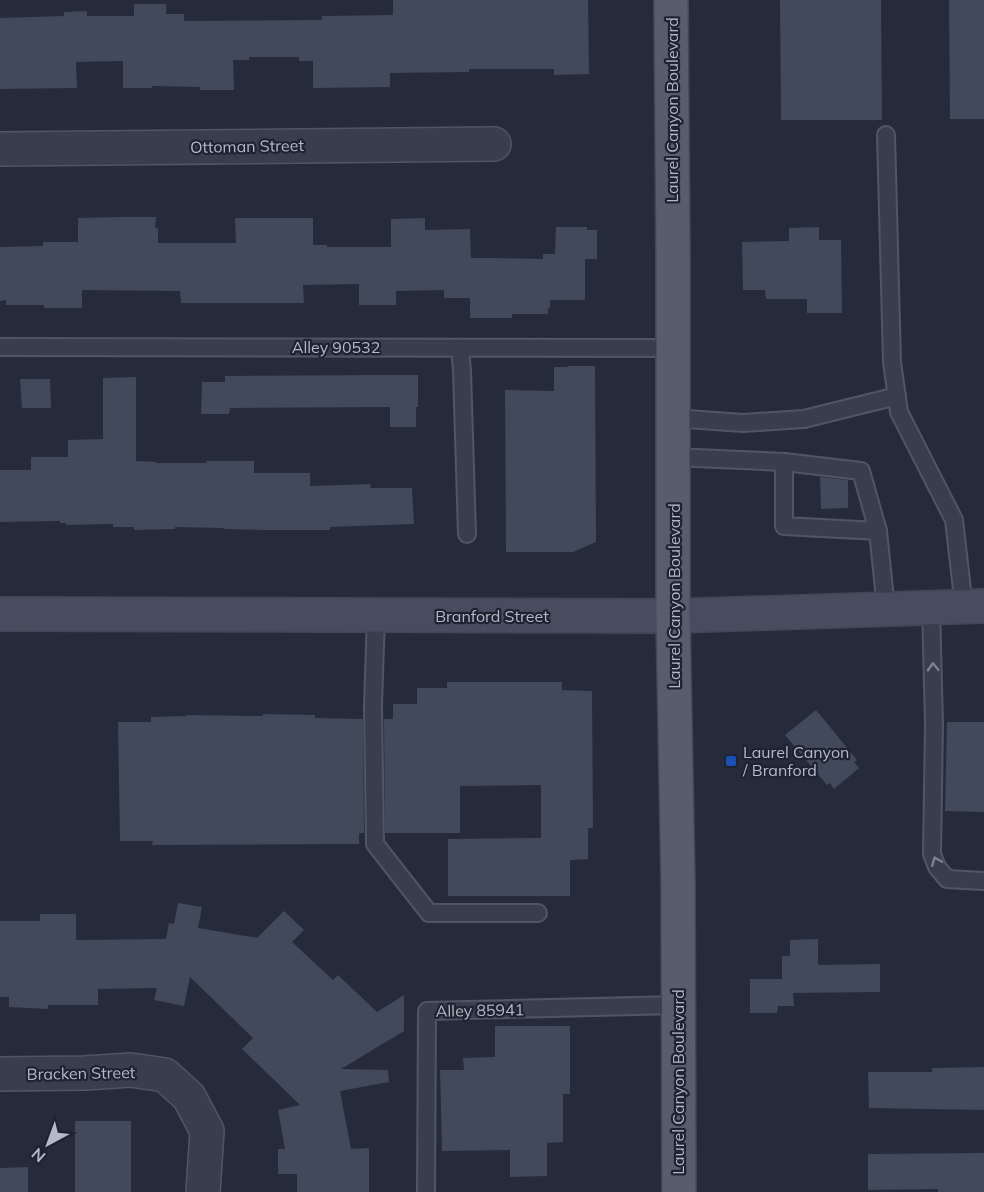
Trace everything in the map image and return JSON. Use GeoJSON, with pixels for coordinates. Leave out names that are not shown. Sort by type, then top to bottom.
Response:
{"type":"FeatureCollection","features":[{"type":"Feature","properties":{"kind":"main road","name":"Laurel Canyon Boulevard"},"geometry":{"type":"LineString","coordinates":[[671,0],[678,1192]]}},
{"type":"Feature","properties":{"kind":"main road","name":"Branford Street"},"geometry":{"type":"LineString","coordinates":[[0,614],[673,616],[974,607]]}},
{"type":"Feature","properties":{"kind":"street","name":"Ottoman Street"},"geometry":{"type":"LineString","coordinates":[[0,149],[494,144]]}},
{"type":"Feature","properties":{"kind":"street","name":"Bracken Street"},"geometry":{"type":"LineString","coordinates":[[0,1074],[131,1070],[165,1075],[189,1097],[207,1131],[203,1192]]}},
{"type":"Feature","properties":{"kind":"lane"},"geometry":{"type":"LineString","coordinates":[[886,135],[892,362],[899,412],[954,520],[974,607]]}},
{"type":"Feature","properties":{"kind":"lane","name":"Alley 90532"},"geometry":{"type":"LineString","coordinates":[[0,347],[673,348]]}},
{"type":"Feature","properties":{"kind":"lane"},"geometry":{"type":"LineString","coordinates":[[460,348],[467,534]]}},
{"type":"Feature","properties":{"kind":"lane"},"geometry":{"type":"LineString","coordinates":[[673,418],[743,423],[804,419],[897,396]]}},
{"type":"Feature","properties":{"kind":"lane"},"geometry":{"type":"LineString","coordinates":[[673,457],[784,462],[861,471],[878,531],[886,609]]}},
{"type":"Feature","properties":{"kind":"lane"},"geometry":{"type":"LineString","coordinates":[[784,462],[784,526],[878,531]]}},
{"type":"Feature","properties":{"kind":"lane"},"geometry":{"type":"LineString","coordinates":[[931,608],[934,724],[933,854],[937,867],[947,879],[984,881]]}},
{"type":"Feature","properties":{"kind":"lane"},"geometry":{"type":"LineString","coordinates":[[376,615],[373,705],[375,844],[429,913],[538,913]]}},
{"type":"Feature","properties":{"kind":"lane","name":"Alley 85941"},"geometry":{"type":"LineString","coordinates":[[426,1192],[427,1011],[678,1005]]}},
{"type":"Feature","properties":{"kind":"building"},"geometry":{"type":"Polygon","coordinates":[[[393,0],[588,0],[589,74],[554,75],[554,69],[469,69],[469,72],[390,73],[390,87],[313,88],[313,61],[299,61],[299,57],[249,57],[249,60],[233,60],[234,90],[152,86],[152,88],[123,88],[123,61],[76,62],[77,88],[0,89],[0,18],[64,16],[64,12],[87,11],[87,16],[134,16],[134,4],[166,4],[166,14],[184,14],[184,21],[322,20],[322,16],[393,15],[393,0]]]}},
{"type":"Feature","properties":{"kind":"building"},"geometry":{"type":"Polygon","coordinates":[[[780,0],[881,0],[882,120],[781,120],[780,0]]]}},
{"type":"Feature","properties":{"kind":"building"},"geometry":{"type":"Polygon","coordinates":[[[949,0],[984,0],[984,119],[950,119],[949,0]]]}},
{"type":"Feature","properties":{"kind":"building"},"geometry":{"type":"Polygon","coordinates":[[[156,217],[155,228],[158,228],[158,243],[236,243],[235,218],[313,218],[313,245],[327,245],[327,247],[391,247],[391,219],[425,218],[425,230],[470,229],[471,258],[543,259],[543,254],[555,254],[556,227],[587,227],[587,230],[597,230],[597,259],[585,259],[585,300],[550,300],[548,314],[512,314],[512,318],[470,318],[470,298],[444,298],[444,290],[396,291],[396,305],[359,305],[359,284],[303,285],[304,303],[181,303],[180,291],[82,290],[82,308],[6,305],[6,300],[0,301],[0,247],[43,246],[43,242],[78,242],[78,218],[156,217]]]}},
{"type":"Feature","properties":{"kind":"building"},"geometry":{"type":"Polygon","coordinates":[[[819,227],[819,240],[841,240],[842,313],[807,313],[807,299],[766,299],[765,290],[743,290],[742,242],[789,241],[789,228],[819,227]]]}},
{"type":"Feature","properties":{"kind":"building"},"geometry":{"type":"Polygon","coordinates":[[[595,366],[596,542],[573,552],[506,552],[505,390],[554,391],[554,367],[595,366]]]}},
{"type":"Feature","properties":{"kind":"building"},"geometry":{"type":"Polygon","coordinates":[[[418,375],[416,427],[390,427],[390,407],[230,408],[229,414],[201,414],[202,382],[225,382],[225,376],[418,375]]]}},
{"type":"Feature","properties":{"kind":"building"},"geometry":{"type":"Polygon","coordinates":[[[136,377],[136,461],[206,463],[207,461],[254,461],[254,473],[310,473],[310,486],[371,484],[370,488],[412,488],[414,524],[330,527],[330,530],[175,527],[175,529],[134,530],[134,527],[113,527],[113,524],[66,525],[60,521],[0,522],[0,470],[31,470],[31,457],[68,457],[68,440],[103,439],[103,378],[136,377]]]}},
{"type":"Feature","properties":{"kind":"building"},"geometry":{"type":"Polygon","coordinates":[[[20,379],[50,379],[51,408],[22,408],[20,379]]]}},
{"type":"Feature","properties":{"kind":"building"},"geometry":{"type":"Polygon","coordinates":[[[820,477],[848,480],[848,508],[821,509],[820,477]]]}},
{"type":"Feature","properties":{"kind":"building"},"geometry":{"type":"Polygon","coordinates":[[[447,682],[562,682],[562,690],[592,691],[593,828],[588,828],[588,859],[570,860],[570,896],[448,896],[448,839],[541,838],[541,785],[460,786],[460,833],[385,833],[384,719],[393,719],[393,704],[417,704],[417,688],[447,688],[447,682]]]}},
{"type":"Feature","properties":{"kind":"building"},"geometry":{"type":"Polygon","coordinates":[[[816,710],[857,760],[854,762],[859,768],[834,789],[830,783],[827,785],[785,735],[816,710]]]}},
{"type":"Feature","properties":{"kind":"building"},"geometry":{"type":"Polygon","coordinates":[[[263,714],[363,719],[364,833],[359,833],[359,844],[152,845],[153,841],[120,841],[118,722],[151,722],[151,717],[186,715],[263,716],[263,714]]]}},
{"type":"Feature","properties":{"kind":"building"},"geometry":{"type":"Polygon","coordinates":[[[947,722],[984,722],[984,812],[945,811],[947,722]]]}},
{"type":"Feature","properties":{"kind":"building"},"geometry":{"type":"Polygon","coordinates":[[[178,903],[202,907],[198,928],[257,938],[284,911],[304,930],[292,942],[333,980],[338,975],[377,1012],[404,995],[404,1031],[341,1069],[388,1070],[389,1082],[340,1091],[351,1149],[369,1148],[369,1192],[297,1192],[297,1174],[278,1174],[278,1149],[285,1149],[278,1110],[300,1105],[242,1049],[253,1038],[190,977],[184,1006],[154,1000],[157,988],[98,989],[98,1005],[48,1005],[48,1009],[9,1007],[9,997],[0,997],[0,921],[40,921],[40,914],[76,914],[76,940],[166,939],[169,923],[174,924],[178,903]]]}},
{"type":"Feature","properties":{"kind":"building"},"geometry":{"type":"Polygon","coordinates":[[[818,939],[818,965],[880,964],[880,992],[793,993],[794,1006],[778,1006],[777,1013],[750,1013],[750,979],[782,979],[782,956],[790,956],[790,940],[818,939]]]}},
{"type":"Feature","properties":{"kind":"building"},"geometry":{"type":"Polygon","coordinates":[[[495,1026],[570,1026],[570,1094],[563,1094],[563,1142],[547,1143],[547,1176],[510,1177],[510,1150],[442,1151],[440,1070],[464,1070],[463,1058],[495,1057],[495,1026]]]}},
{"type":"Feature","properties":{"kind":"building"},"geometry":{"type":"Polygon","coordinates":[[[984,1067],[984,1110],[869,1108],[868,1072],[932,1072],[932,1068],[984,1067]]]}},
{"type":"Feature","properties":{"kind":"building"},"geometry":{"type":"Polygon","coordinates":[[[75,1121],[131,1121],[131,1192],[75,1192],[75,1121]]]}},
{"type":"Feature","properties":{"kind":"building"},"geometry":{"type":"Polygon","coordinates":[[[984,1153],[984,1192],[938,1192],[938,1189],[868,1190],[868,1154],[984,1153]]]}},
{"type":"Feature","properties":{"kind":"building"},"geometry":{"type":"Polygon","coordinates":[[[28,1167],[28,1192],[0,1192],[0,1168],[28,1167]]]}},
{"type":"Feature","properties":{"kind":"place","name":"Laurel Canyon / Branford"},"geometry":{"type":"Point","coordinates":[731,761]}}]}
